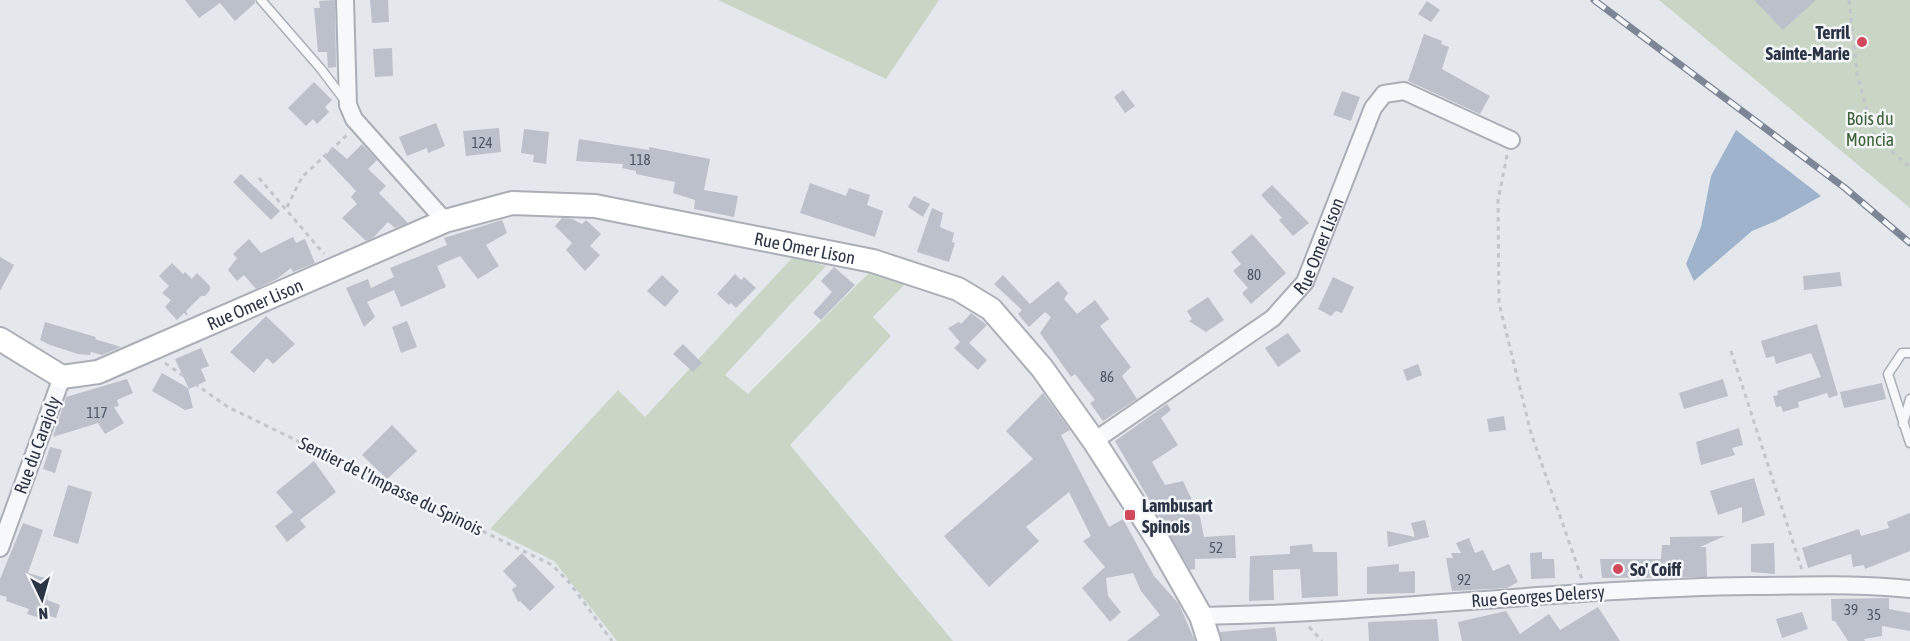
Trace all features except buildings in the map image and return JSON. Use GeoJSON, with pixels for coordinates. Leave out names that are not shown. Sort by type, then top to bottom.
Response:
{"type":"FeatureCollection","features":[{"type":"Feature","properties":{"kind":"street"},"geometry":{"type":"LineString","coordinates":[[345,0],[348,105],[358,125],[445,221]]}},
{"type":"Feature","properties":{"kind":"street","name":"Rue Omer Lison"},"geometry":{"type":"LineString","coordinates":[[1094,441],[1273,318],[1305,282],[1373,108],[1384,94],[1404,91],[1511,140]]}},
{"type":"Feature","properties":{"kind":"street","name":"Rue Omer Lison"},"geometry":{"type":"LineString","coordinates":[[62,377],[98,372],[445,221],[512,203],[596,206],[873,261],[958,289],[991,309],[1042,368],[1094,441],[1159,542],[1201,616],[1209,641]]}},
{"type":"Feature","properties":{"kind":"street"},"geometry":{"type":"LineString","coordinates":[[0,339],[62,377]]}},
{"type":"Feature","properties":{"kind":"street","name":"Rue du Carajoly"},"geometry":{"type":"LineString","coordinates":[[0,548],[62,377]]}},
{"type":"Feature","properties":{"kind":"street","name":"Rue Georges Delersy"},"geometry":{"type":"LineString","coordinates":[[1201,616],[1299,615],[1587,592],[1704,587],[1876,585],[1910,589]]}},
{"type":"Feature","properties":{"kind":"lane"},"geometry":{"type":"LineString","coordinates":[[261,0],[321,69],[348,105]]}},
{"type":"Feature","properties":{"kind":"lane"},"geometry":{"type":"LineString","coordinates":[[1910,353],[1902,353],[1888,374],[1910,443]]}},
{"type":"Feature","properties":{"kind":"lane"},"geometry":{"type":"LineString","coordinates":[[1903,424],[1910,399]]}},
{"type":"Feature","properties":{"kind":"path"},"geometry":{"type":"LineString","coordinates":[[1849,0],[1857,74],[1874,136],[1910,167]]}},
{"type":"Feature","properties":{"kind":"path"},"geometry":{"type":"LineString","coordinates":[[287,207],[302,177],[358,125]]}},
{"type":"Feature","properties":{"kind":"path"},"geometry":{"type":"LineString","coordinates":[[1511,140],[1498,201],[1499,303],[1531,433],[1587,592]]}},
{"type":"Feature","properties":{"kind":"path"},"geometry":{"type":"LineString","coordinates":[[260,178],[287,207],[337,269]]}},
{"type":"Feature","properties":{"kind":"path","name":"Sentier de l'Impasse du Spinois"},"geometry":{"type":"LineString","coordinates":[[154,348],[165,363],[228,407],[552,565],[569,582],[612,641]]}},
{"type":"Feature","properties":{"kind":"path"},"geometry":{"type":"LineString","coordinates":[[1731,351],[1807,586]]}},
{"type":"Feature","properties":{"kind":"green space"},"geometry":{"type":"Polygon","coordinates":[[[718,0],[939,0],[886,79],[718,0]]]}},
{"type":"Feature","properties":{"kind":"green space","name":"Bois du Moncia"},"geometry":{"type":"Polygon","coordinates":[[[1659,0],[1910,0],[1910,208],[1659,0]]]}},
{"type":"Feature","properties":{"kind":"green space"},"geometry":{"type":"Polygon","coordinates":[[[793,257],[826,266],[725,375],[748,394],[873,269],[909,280],[873,317],[891,336],[790,445],[953,641],[617,641],[554,561],[490,529],[618,390],[645,417],[793,257]]]}},
{"type":"Feature","properties":{"kind":"water"},"geometry":{"type":"Polygon","coordinates":[[[1736,130],[1821,196],[1776,221],[1752,231],[1694,281],[1686,264],[1701,227],[1711,176],[1736,130]]]}},
{"type":"Feature","properties":{"kind":"railway"},"geometry":{"type":"LineString","coordinates":[[1594,0],[1845,188],[1910,243]]}},
{"type":"Feature","properties":{"kind":"place","name":"Terril Sainte-Marie"},"geometry":{"type":"Point","coordinates":[1862,42]}},
{"type":"Feature","properties":{"kind":"place","name":"Lambusart Spinois"},"geometry":{"type":"Point","coordinates":[1130,515]}},
{"type":"Feature","properties":{"kind":"place","name":"So' Coiff"},"geometry":{"type":"Point","coordinates":[1618,569]}}]}
